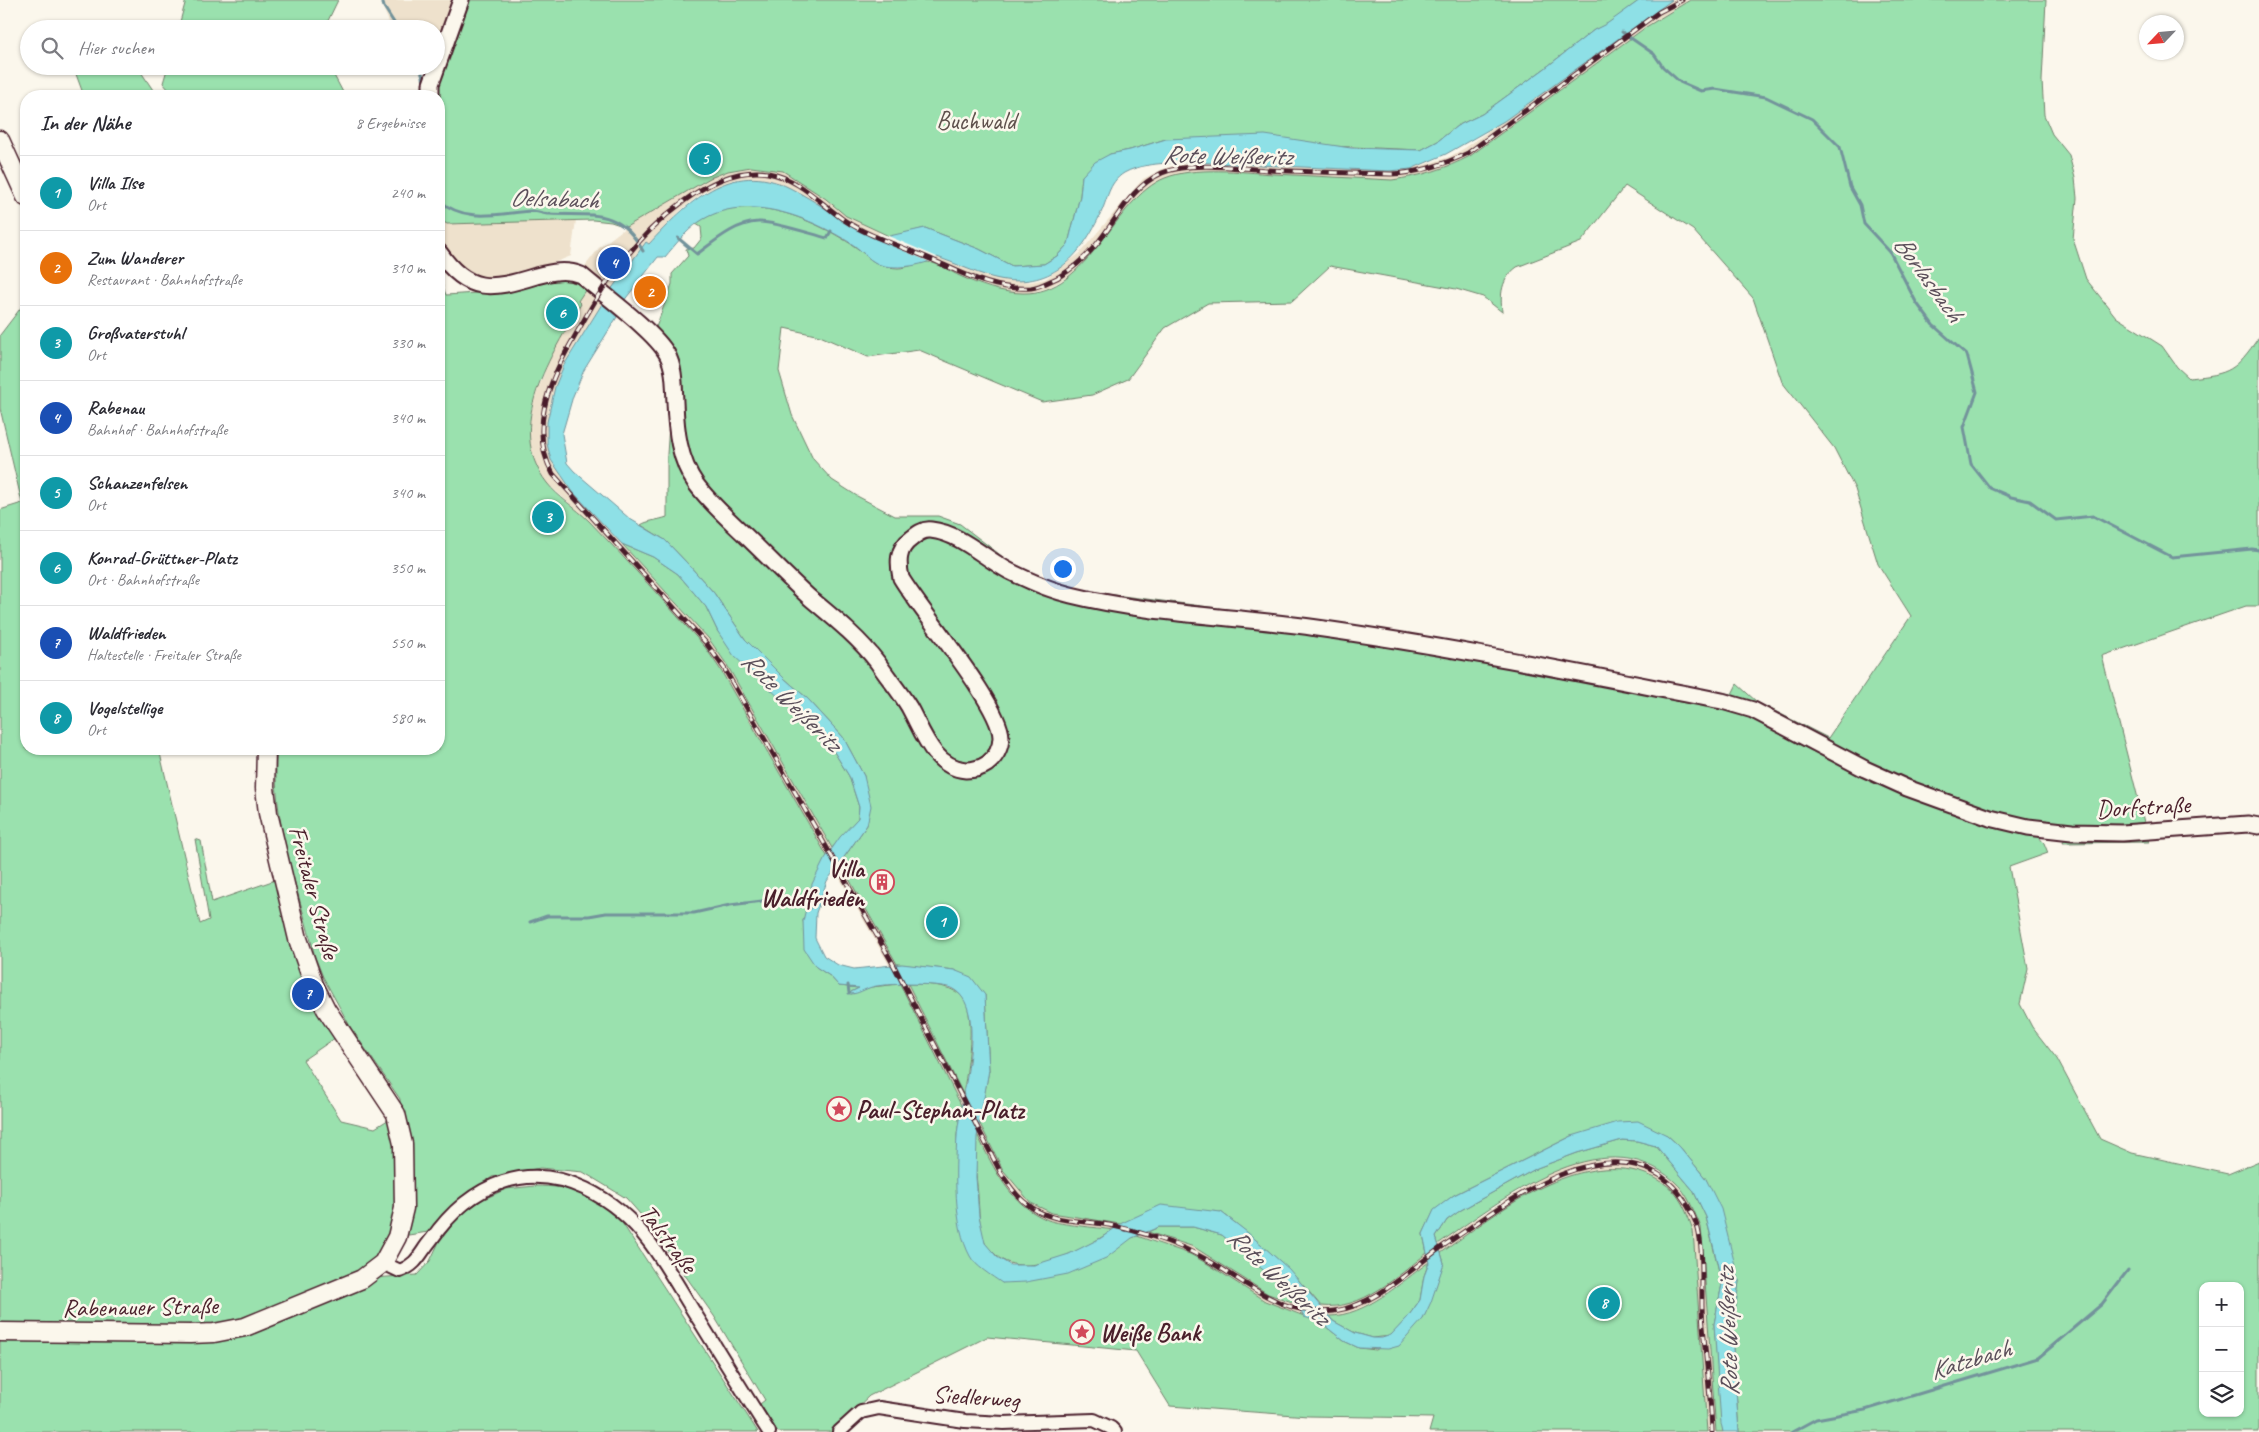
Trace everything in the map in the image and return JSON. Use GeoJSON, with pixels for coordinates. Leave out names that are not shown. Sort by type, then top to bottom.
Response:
{"type":"FeatureCollection","features":[{"type":"Feature","properties":{"kind":"main road"},"geometry":{"type":"LineString","coordinates":[[0,140],[20,183]]}},
{"type":"Feature","properties":{"kind":"main road","name":"Freitaler Straße"},"geometry":{"type":"LineString","coordinates":[[266,755],[265,788],[268,813],[298,939],[306,964],[326,1009],[390,1102],[396,1114],[403,1144]]}},
{"type":"Feature","properties":{"kind":"main road","name":"Rabenauer Straße"},"geometry":{"type":"LineString","coordinates":[[0,1332],[190,1334],[228,1331],[245,1327],[362,1279],[383,1262],[397,1236],[404,1208],[403,1144]]}},
{"type":"Feature","properties":{"kind":"street"},"geometry":{"type":"LineString","coordinates":[[445,46],[461,0]]}},
{"type":"Feature","properties":{"kind":"street"},"geometry":{"type":"LineString","coordinates":[[432,90],[435,75]]}},
{"type":"Feature","properties":{"kind":"street","name":"Dorfstraße"},"geometry":{"type":"LineString","coordinates":[[445,260],[458,276],[482,286],[510,284],[548,273],[572,272],[581,276],[655,339],[667,354],[675,380],[679,443],[683,460],[694,482],[708,500],[778,569],[843,625],[871,654],[908,706],[934,752],[941,761],[952,767],[974,770],[986,765],[997,754],[1001,737],[997,723],[985,700],[900,578],[898,560],[902,548],[920,532],[930,530],[962,541],[1002,567],[1033,584],[1069,595],[1130,606],[1316,628],[1408,642],[1730,704],[1752,710],[1865,769],[1938,801],[1990,818],[2028,827],[2072,832],[2122,834],[2248,824],[2259,826]]}},
{"type":"Feature","properties":{"kind":"street","name":"Talstraße"},"geometry":{"type":"LineString","coordinates":[[383,1262],[400,1271],[410,1267],[421,1258],[430,1240],[454,1212],[472,1197],[502,1182],[537,1176],[562,1179],[594,1192],[619,1210],[650,1243],[769,1432]]}},
{"type":"Feature","properties":{"kind":"street","name":"Siedlerweg"},"geometry":{"type":"LineString","coordinates":[[839,1432],[861,1412],[879,1408],[965,1421],[994,1423],[1094,1420],[1115,1432]]}},
{"type":"Feature","properties":{"kind":"shaded area"},"geometry":{"type":"Polygon","coordinates":[[[383,0],[456,0],[445,31],[445,20],[388,20],[383,8],[383,0]]]}},
{"type":"Feature","properties":{"kind":"shaded area"},"geometry":{"type":"Polygon","coordinates":[[[1672,0],[1690,0],[1646,27],[1470,156],[1431,173],[1392,180],[1198,172],[1165,178],[1120,218],[1099,247],[1071,275],[1048,288],[1025,294],[1003,291],[971,281],[934,264],[937,257],[989,277],[1030,282],[1045,279],[1079,254],[1143,179],[1163,169],[1179,164],[1272,165],[1389,171],[1411,169],[1449,157],[1465,148],[1672,0]]]}},
{"type":"Feature","properties":{"kind":"shaded area"},"geometry":{"type":"Polygon","coordinates":[[[751,167],[783,171],[826,199],[846,216],[879,232],[876,239],[845,223],[821,206],[742,179],[704,192],[681,210],[649,244],[646,242],[610,291],[564,365],[555,387],[547,422],[573,492],[709,639],[727,665],[892,954],[1003,1170],[1031,1203],[1052,1212],[1113,1223],[1194,1247],[1269,1294],[1286,1301],[1331,1308],[1368,1295],[1469,1223],[1537,1180],[1562,1168],[1580,1161],[1613,1159],[1642,1163],[1675,1182],[1690,1201],[1701,1227],[1716,1432],[1707,1432],[1693,1230],[1567,1175],[1543,1187],[1473,1230],[1374,1301],[1355,1311],[1333,1317],[1310,1316],[1265,1302],[1208,1264],[1152,1240],[1113,1230],[1049,1221],[1026,1208],[1009,1192],[997,1175],[903,989],[720,669],[705,647],[616,550],[588,520],[547,483],[537,467],[530,448],[530,420],[534,400],[550,358],[578,301],[593,279],[582,270],[599,248],[626,227],[710,178],[728,171],[751,167]]]}},
{"type":"Feature","properties":{"kind":"shaded area"},"geometry":{"type":"Polygon","coordinates":[[[576,220],[571,256],[524,275],[497,280],[472,277],[445,254],[445,223],[576,220]]]}},
{"type":"Feature","properties":{"kind":"green space"},"geometry":{"type":"Polygon","coordinates":[[[186,0],[338,0],[328,20],[180,20],[186,0]]]}},
{"type":"Feature","properties":{"kind":"green space","name":"Buchwald"},"geometry":{"type":"Polygon","coordinates":[[[468,0],[1640,0],[1608,24],[1594,30],[1482,114],[1457,126],[1438,141],[1421,150],[1166,139],[1110,154],[1082,176],[1080,196],[1068,244],[1057,256],[1044,264],[1012,266],[979,249],[925,228],[891,237],[846,216],[826,199],[783,171],[751,167],[728,171],[710,178],[626,227],[611,222],[593,220],[447,224],[445,223],[445,90],[438,90],[442,75],[445,75],[445,67],[468,0]]]}},
{"type":"Feature","properties":{"kind":"green space"},"geometry":{"type":"Polygon","coordinates":[[[1690,0],[2046,0],[2042,81],[2044,115],[2052,134],[2069,155],[2075,178],[2077,198],[2073,239],[2086,279],[2116,317],[2162,346],[2177,367],[2189,378],[2214,375],[2231,369],[2244,357],[2259,337],[2259,606],[2246,606],[2102,656],[2149,842],[2063,843],[2065,837],[2037,835],[2044,843],[2048,853],[2009,867],[2028,968],[2020,1004],[2032,1027],[2057,1059],[2100,1139],[2132,1153],[2228,1174],[2259,1161],[2259,1432],[1739,1432],[1732,1334],[1739,1281],[1706,1179],[1680,1147],[1667,1135],[1572,1136],[1454,1195],[1434,1211],[1423,1234],[1427,1253],[1378,1290],[1350,1303],[1336,1306],[1321,1306],[1274,1256],[1221,1212],[1120,1224],[1052,1213],[1031,1203],[1003,1170],[979,1122],[989,1070],[985,995],[954,970],[897,964],[840,863],[867,825],[864,776],[843,737],[808,699],[745,639],[714,593],[687,563],[665,540],[641,525],[667,517],[667,454],[674,352],[655,330],[672,284],[672,274],[688,256],[686,249],[694,248],[702,238],[701,227],[696,224],[714,213],[734,208],[755,208],[798,217],[818,226],[854,246],[876,263],[893,268],[902,268],[928,262],[991,288],[1023,293],[1046,289],[1066,279],[1083,263],[1131,205],[1147,189],[1165,178],[1177,174],[1218,171],[1392,180],[1432,171],[1470,156],[1646,27],[1690,0]],[[1625,186],[1581,242],[1517,267],[1512,272],[1503,287],[1501,299],[1502,312],[1483,297],[1456,289],[1330,266],[1292,301],[1208,303],[1165,328],[1128,379],[1092,395],[1042,402],[919,350],[868,357],[820,336],[784,328],[779,371],[792,415],[813,459],[832,480],[895,516],[938,516],[960,524],[1016,567],[1050,581],[1091,592],[1368,627],[1599,668],[1666,684],[1732,694],[1737,684],[1757,702],[1828,738],[1911,616],[1878,564],[1855,489],[1834,448],[1782,382],[1753,298],[1693,230],[1625,186]]]}},
{"type":"Feature","properties":{"kind":"green space"},"geometry":{"type":"Polygon","coordinates":[[[76,75],[143,75],[153,90],[82,90],[76,75]]]}},
{"type":"Feature","properties":{"kind":"green space"},"geometry":{"type":"Polygon","coordinates":[[[165,75],[334,75],[342,90],[169,90],[163,83],[165,75]]]}},
{"type":"Feature","properties":{"kind":"green space"},"geometry":{"type":"Polygon","coordinates":[[[552,275],[586,289],[578,301],[581,304],[557,345],[537,391],[531,414],[530,438],[535,461],[551,488],[589,521],[705,647],[720,669],[827,856],[803,921],[816,967],[830,976],[839,986],[859,988],[851,992],[851,994],[871,987],[900,984],[961,1105],[957,1135],[957,1183],[1002,1283],[1137,1236],[1190,1254],[1265,1301],[1320,1322],[1344,1341],[1359,1348],[1376,1350],[1423,1319],[1444,1263],[1441,1253],[1483,1222],[1530,1193],[1555,1181],[1580,1173],[1605,1169],[1631,1170],[1653,1177],[1672,1190],[1682,1204],[1693,1230],[1707,1432],[1429,1432],[1433,1418],[1308,1416],[1170,1406],[1136,1351],[987,1337],[869,1396],[833,1432],[778,1432],[760,1404],[765,1400],[714,1316],[648,1223],[626,1198],[583,1172],[540,1168],[492,1177],[449,1210],[428,1232],[402,1236],[400,1099],[351,1028],[323,977],[315,957],[287,854],[282,828],[276,775],[277,755],[445,755],[445,292],[446,295],[506,291],[552,275]]]}},
{"type":"Feature","properties":{"kind":"green space"},"geometry":{"type":"Polygon","coordinates":[[[20,309],[20,494],[0,408],[0,335],[20,309]]]}},
{"type":"Feature","properties":{"kind":"green space"},"geometry":{"type":"Polygon","coordinates":[[[20,504],[20,755],[160,755],[200,924],[209,920],[195,839],[201,841],[212,902],[278,879],[338,1036],[303,1060],[341,1120],[375,1128],[391,1118],[395,1127],[399,1202],[392,1238],[369,1267],[222,1327],[0,1327],[0,510],[20,504]]]}},
{"type":"Feature","properties":{"kind":"green space"},"geometry":{"type":"Polygon","coordinates":[[[622,544],[653,557],[678,574],[706,607],[718,632],[828,742],[849,776],[859,807],[858,818],[832,848],[727,665],[709,639],[622,544]]]}},
{"type":"Feature","properties":{"kind":"green space"},"geometry":{"type":"Polygon","coordinates":[[[908,984],[936,985],[950,989],[961,995],[966,1003],[969,1014],[970,1042],[963,1094],[908,984]]]}},
{"type":"Feature","properties":{"kind":"green space"},"geometry":{"type":"Polygon","coordinates":[[[977,1134],[997,1173],[1023,1205],[1054,1222],[1113,1230],[1087,1246],[1053,1260],[1020,1265],[1006,1262],[989,1248],[982,1236],[976,1173],[977,1134]]]}},
{"type":"Feature","properties":{"kind":"green space"},"geometry":{"type":"Polygon","coordinates":[[[1622,1140],[1637,1141],[1656,1146],[1693,1190],[1706,1217],[1722,1284],[1714,1324],[1723,1432],[1716,1432],[1701,1227],[1687,1197],[1674,1181],[1646,1164],[1615,1158],[1584,1162],[1552,1173],[1520,1189],[1490,1207],[1438,1244],[1436,1237],[1447,1220],[1461,1210],[1537,1168],[1577,1153],[1622,1140]]]}},
{"type":"Feature","properties":{"kind":"green space"},"geometry":{"type":"Polygon","coordinates":[[[535,1186],[559,1187],[579,1192],[597,1201],[617,1215],[758,1432],[0,1432],[0,1336],[181,1339],[373,1278],[417,1275],[430,1261],[439,1242],[460,1215],[482,1200],[506,1189],[535,1186]]]}},
{"type":"Feature","properties":{"kind":"green space"},"geometry":{"type":"Polygon","coordinates":[[[1159,1227],[1193,1227],[1222,1235],[1288,1291],[1295,1303],[1268,1294],[1194,1247],[1148,1232],[1159,1227]]]}},
{"type":"Feature","properties":{"kind":"green space"},"geometry":{"type":"Polygon","coordinates":[[[1429,1262],[1424,1276],[1420,1300],[1391,1336],[1373,1338],[1355,1333],[1333,1321],[1329,1316],[1343,1314],[1370,1304],[1429,1262]]]}},
{"type":"Feature","properties":{"kind":"water","name":"Rote Weißeritz"},"geometry":{"type":"Polygon","coordinates":[[[1640,0],[1672,0],[1504,121],[1446,154],[1411,169],[1389,171],[1211,163],[1164,163],[1135,168],[1124,173],[1111,186],[1100,215],[1081,247],[1058,269],[1044,276],[1028,280],[1011,281],[984,275],[937,257],[916,265],[890,267],[873,261],[855,246],[820,226],[800,218],[758,208],[737,208],[717,213],[694,226],[665,257],[658,257],[623,302],[610,291],[646,242],[649,244],[678,214],[711,190],[729,182],[748,178],[769,180],[790,188],[876,239],[925,228],[979,249],[1012,266],[1044,264],[1057,256],[1068,244],[1080,196],[1082,176],[1095,162],[1110,154],[1166,139],[1265,135],[1351,148],[1421,150],[1438,141],[1457,126],[1482,114],[1594,30],[1608,23],[1640,0]]]}},
{"type":"Feature","properties":{"kind":"water","name":"Rote Weißeritz"},"geometry":{"type":"Polygon","coordinates":[[[602,304],[617,317],[584,370],[573,396],[562,434],[567,463],[630,519],[665,540],[687,563],[714,593],[745,639],[808,699],[843,737],[864,776],[871,806],[867,825],[827,881],[816,913],[815,938],[824,956],[838,965],[854,969],[902,964],[954,970],[971,977],[985,995],[989,1070],[977,1137],[976,1177],[979,1216],[985,1243],[997,1257],[1010,1265],[1034,1265],[1069,1254],[1101,1238],[1122,1223],[1161,1205],[1221,1212],[1289,1269],[1333,1321],[1355,1333],[1373,1338],[1382,1338],[1391,1335],[1420,1300],[1424,1276],[1429,1263],[1423,1234],[1434,1210],[1454,1195],[1572,1136],[1618,1122],[1638,1121],[1667,1135],[1680,1147],[1706,1179],[1721,1209],[1739,1281],[1732,1334],[1739,1432],[1723,1432],[1721,1423],[1714,1324],[1722,1284],[1706,1217],[1693,1190],[1656,1146],[1637,1141],[1622,1140],[1577,1153],[1537,1168],[1461,1210],[1447,1220],[1436,1237],[1444,1263],[1431,1302],[1423,1319],[1399,1346],[1388,1349],[1359,1348],[1344,1341],[1320,1322],[1304,1317],[1288,1291],[1222,1235],[1193,1227],[1159,1227],[1132,1238],[1106,1258],[1068,1274],[1026,1282],[1002,1283],[984,1271],[970,1256],[964,1243],[956,1198],[957,1136],[967,1079],[971,1034],[969,1014],[963,998],[951,988],[924,984],[879,986],[850,994],[859,988],[839,986],[830,976],[816,967],[804,949],[803,921],[812,884],[824,860],[840,837],[858,818],[859,807],[849,776],[828,742],[734,656],[718,632],[706,607],[678,574],[653,557],[622,544],[573,492],[551,460],[547,444],[547,422],[555,387],[564,365],[602,304]]]}},
{"type":"Feature","properties":{"kind":"pier"},"geometry":{"type":"Polygon","coordinates":[[[886,235],[937,257],[932,263],[876,239],[886,235]]]}},
{"type":"Feature","properties":{"kind":"waterway","name":"Oelsabach"},"geometry":{"type":"LineString","coordinates":[[382,0],[392,20]]}},
{"type":"Feature","properties":{"kind":"waterway","name":"Borlasbach"},"geometry":{"type":"LineString","coordinates":[[1622,32],[1654,54],[1663,67],[1680,82],[1701,91],[1715,89],[1766,97],[1812,119],[1840,147],[1850,187],[1860,205],[1864,224],[1890,252],[1916,302],[1933,325],[1967,355],[1977,392],[1964,427],[1971,464],[1990,488],[2011,497],[2030,501],[2056,520],[2093,516],[2172,557],[2252,549],[2259,550]]}},
{"type":"Feature","properties":{"kind":"waterway","name":"Oelsabach"},"geometry":{"type":"LineString","coordinates":[[423,75],[424,85]]}},
{"type":"Feature","properties":{"kind":"waterway","name":"Oelsabach"},"geometry":{"type":"LineString","coordinates":[[445,204],[471,215],[495,215],[531,211],[548,214],[603,217],[614,220],[624,227],[634,237],[643,251]]}},
{"type":"Feature","properties":{"kind":"waterway"},"geometry":{"type":"LineString","coordinates":[[678,238],[697,254],[733,229],[750,223],[765,222],[827,238],[831,231]]}},
{"type":"Feature","properties":{"kind":"waterway"},"geometry":{"type":"LineString","coordinates":[[530,922],[547,916],[589,916],[606,913],[694,913],[730,905],[771,900],[801,904],[810,908]]}},
{"type":"Feature","properties":{"kind":"waterway"},"geometry":{"type":"LineString","coordinates":[[848,985],[849,993]]}},
{"type":"Feature","properties":{"kind":"waterway","name":"Katzbach"},"geometry":{"type":"LineString","coordinates":[[1792,1432],[1816,1419],[1865,1410],[2038,1358],[2102,1304],[2128,1270]]}},
{"type":"Feature","properties":{"kind":"railway"},"geometry":{"type":"LineString","coordinates":[[1682,0],[1659,12],[1468,153],[1459,157],[1421,170],[1391,174],[1283,171],[1214,166],[1174,169],[1162,173],[1141,187],[1132,196],[1095,246],[1078,264],[1057,278],[1031,288],[1006,287],[981,281],[876,237],[844,220],[808,192],[779,176],[768,173],[747,173],[725,178],[704,188],[664,217],[631,251],[611,276],[587,314],[555,374],[544,408],[542,441],[546,458],[553,474],[706,643],[724,668],[892,962],[1001,1173],[1012,1190],[1023,1201],[1045,1215],[1055,1218],[1115,1226],[1143,1233],[1175,1245],[1203,1257],[1253,1289],[1283,1304],[1316,1312],[1334,1311],[1350,1307],[1379,1293],[1493,1212],[1549,1180],[1578,1169],[1607,1163],[1635,1165],[1661,1176],[1679,1193],[1698,1229],[1702,1265],[1702,1314],[1712,1432]]}},
{"type":"Feature","properties":{"kind":"place","name":"Schanzenfelsen"},"geometry":{"type":"Point","coordinates":[705,159]}},
{"type":"Feature","properties":{"kind":"place","name":"Rabenau"},"geometry":{"type":"Point","coordinates":[614,263]}},
{"type":"Feature","properties":{"kind":"place","name":"Zum Wanderer"},"geometry":{"type":"Point","coordinates":[650,292]}},
{"type":"Feature","properties":{"kind":"place","name":"Konrad-Grüttner-Platz"},"geometry":{"type":"Point","coordinates":[562,313]}},
{"type":"Feature","properties":{"kind":"place","name":"Großvaterstuhl"},"geometry":{"type":"Point","coordinates":[548,517]}},
{"type":"Feature","properties":{"kind":"place","name":"Villa Waldfrieden"},"geometry":{"type":"Point","coordinates":[882,882]}},
{"type":"Feature","properties":{"kind":"place","name":"Villa Ilse"},"geometry":{"type":"Point","coordinates":[942,922]}},
{"type":"Feature","properties":{"kind":"place","name":"Waldfrieden"},"geometry":{"type":"Point","coordinates":[308,994]}},
{"type":"Feature","properties":{"kind":"place","name":"Paul-Stephan-Platz"},"geometry":{"type":"Point","coordinates":[839,1109]}},
{"type":"Feature","properties":{"kind":"place","name":"Vogelstellige"},"geometry":{"type":"Point","coordinates":[1604,1303]}},
{"type":"Feature","properties":{"kind":"place","name":"Weiße Bank"},"geometry":{"type":"Point","coordinates":[1082,1332]}}]}
